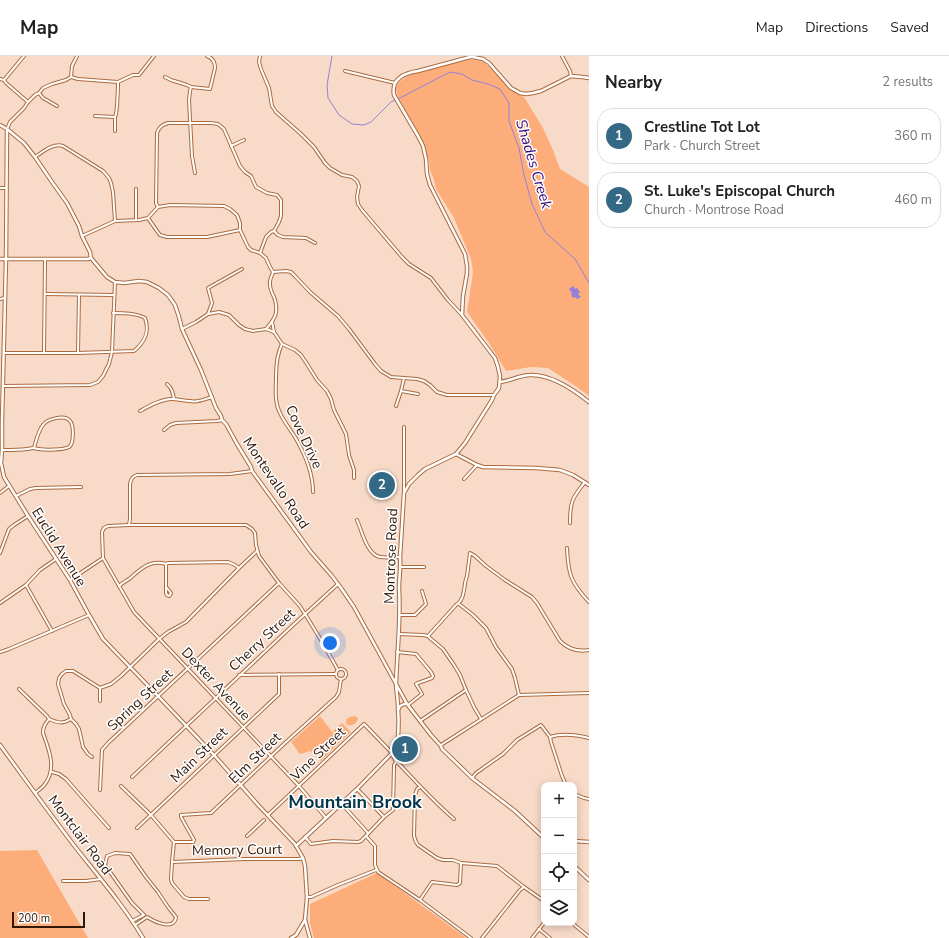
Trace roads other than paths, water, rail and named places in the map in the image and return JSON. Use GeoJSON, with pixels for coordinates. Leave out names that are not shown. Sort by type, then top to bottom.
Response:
{"type":"FeatureCollection","features":[{"type":"Feature","properties":{"kind":"main road"},"geometry":{"type":"LineString","coordinates":[[404,493],[408,486],[425,469],[456,454],[465,443],[492,400],[499,388],[500,382],[495,358],[462,315],[463,296],[467,273],[465,254],[430,184],[423,146],[394,95],[393,91],[395,82],[400,77],[410,72],[473,56],[483,59],[489,63],[512,88],[520,93],[526,94],[541,91],[571,76],[589,78]]}},
{"type":"Feature","properties":{"kind":"main road"},"geometry":{"type":"LineString","coordinates":[[0,126],[7,129],[24,143],[35,157],[68,203],[90,252],[91,258],[107,277],[115,282]]}},
{"type":"Feature","properties":{"kind":"main road","name":"Euclid Avenue"},"geometry":{"type":"LineString","coordinates":[[7,129],[6,259],[1,420],[1,463],[4,476],[70,580],[103,639],[214,755],[296,846],[303,858],[305,866],[307,897],[306,920],[310,938]]}},
{"type":"Feature","properties":{"kind":"main road"},"geometry":{"type":"LineString","coordinates":[[0,259],[45,260],[91,258]]}},
{"type":"Feature","properties":{"kind":"main road","name":"Montevallo Road"},"geometry":{"type":"LineString","coordinates":[[115,282],[147,282],[159,288],[168,295],[175,305],[182,329],[222,420],[226,424],[252,470],[311,552],[332,576],[354,607],[408,705],[442,749],[472,778],[515,811],[541,835]]}},
{"type":"Feature","properties":{"kind":"main road"},"geometry":{"type":"LineString","coordinates":[[500,382],[522,376],[541,376],[573,390],[589,402]]}},
{"type":"Feature","properties":{"kind":"main road"},"geometry":{"type":"LineString","coordinates":[[456,454],[477,465],[488,468],[536,468],[560,470],[573,475],[589,485]]}},
{"type":"Feature","properties":{"kind":"main road","name":"Montrose Road"},"geometry":{"type":"LineString","coordinates":[[396,685],[399,634],[400,558],[404,493]]}},
{"type":"Feature","properties":{"kind":"main road"},"geometry":{"type":"LineString","coordinates":[[388,668],[397,666]]}},
{"type":"Feature","properties":{"kind":"main road"},"geometry":{"type":"LineString","coordinates":[[296,846],[392,753],[396,746],[398,731],[398,698],[396,685]]}},
{"type":"Feature","properties":{"kind":"main road"},"geometry":{"type":"LineString","coordinates":[[398,710],[400,706],[404,704],[408,705]]}},
{"type":"Feature","properties":{"kind":"main road","name":"Montclair Road"},"geometry":{"type":"LineString","coordinates":[[0,745],[101,879],[143,938]]}},
{"type":"Feature","properties":{"kind":"main road"},"geometry":{"type":"LineString","coordinates":[[577,841],[589,842]]}},
{"type":"Feature","properties":{"kind":"main road"},"geometry":{"type":"LineString","coordinates":[[577,869],[589,880]]}},
{"type":"Feature","properties":{"kind":"main road"},"geometry":{"type":"LineString","coordinates":[[291,938],[296,935],[306,920]]}},
{"type":"Feature","properties":{"kind":"street"},"geometry":{"type":"LineString","coordinates":[[4,80],[24,56]]}},
{"type":"Feature","properties":{"kind":"street"},"geometry":{"type":"LineString","coordinates":[[71,77],[72,66],[77,56]]}},
{"type":"Feature","properties":{"kind":"street"},"geometry":{"type":"LineString","coordinates":[[7,129],[10,122],[28,102],[39,94],[43,88],[71,77],[78,79],[118,82],[132,75],[139,75],[154,56]]}},
{"type":"Feature","properties":{"kind":"street"},"geometry":{"type":"LineString","coordinates":[[165,77],[191,87],[210,89],[215,64],[213,60],[207,56]]}},
{"type":"Feature","properties":{"kind":"street"},"geometry":{"type":"LineString","coordinates":[[260,56],[259,62],[261,69],[269,88],[272,106],[276,112],[314,147],[330,168],[342,175],[352,177],[357,181],[359,186],[357,197],[358,204],[362,210],[402,257],[409,264],[431,278],[462,315]]}},
{"type":"Feature","properties":{"kind":"street"},"geometry":{"type":"LineString","coordinates":[[562,56],[571,76]]}},
{"type":"Feature","properties":{"kind":"street"},"geometry":{"type":"LineString","coordinates":[[345,71],[395,82]]}},
{"type":"Feature","properties":{"kind":"street"},"geometry":{"type":"LineString","coordinates":[[0,79],[4,80],[28,102]]}},
{"type":"Feature","properties":{"kind":"street"},"geometry":{"type":"LineString","coordinates":[[115,131],[118,82]]}},
{"type":"Feature","properties":{"kind":"street"},"geometry":{"type":"LineString","coordinates":[[191,87],[192,156],[195,173]]}},
{"type":"Feature","properties":{"kind":"street"},"geometry":{"type":"LineString","coordinates":[[39,94],[57,106]]}},
{"type":"Feature","properties":{"kind":"street"},"geometry":{"type":"LineString","coordinates":[[95,116],[115,117]]}},
{"type":"Feature","properties":{"kind":"street"},"geometry":{"type":"LineString","coordinates":[[158,207],[156,203],[158,130],[168,123],[212,122],[218,124],[224,129],[240,166],[251,176],[256,187],[267,193],[277,195],[281,200],[281,216],[274,231],[266,237],[260,253]]}},
{"type":"Feature","properties":{"kind":"street"},"geometry":{"type":"LineString","coordinates":[[231,146],[244,140]]}},
{"type":"Feature","properties":{"kind":"street"},"geometry":{"type":"LineString","coordinates":[[35,157],[54,146],[59,145],[103,171],[112,183],[115,220]]}},
{"type":"Feature","properties":{"kind":"street"},"geometry":{"type":"LineString","coordinates":[[0,188],[6,188]]}},
{"type":"Feature","properties":{"kind":"street"},"geometry":{"type":"LineString","coordinates":[[136,189],[136,220]]}},
{"type":"Feature","properties":{"kind":"street"},"geometry":{"type":"LineString","coordinates":[[82,236],[115,220],[136,220],[148,218],[158,207],[170,205],[224,206],[230,209],[237,215],[240,223],[240,230],[248,247],[266,258],[273,272],[270,286],[276,302],[277,312],[272,322],[266,329]]}},
{"type":"Feature","properties":{"kind":"street"},"geometry":{"type":"LineString","coordinates":[[148,218],[160,235],[167,237],[207,237],[240,230]]}},
{"type":"Feature","properties":{"kind":"street"},"geometry":{"type":"LineString","coordinates":[[274,231],[283,237],[306,238],[315,243]]}},
{"type":"Feature","properties":{"kind":"street"},"geometry":{"type":"LineString","coordinates":[[44,353],[45,260]]}},
{"type":"Feature","properties":{"kind":"street"},"geometry":{"type":"LineString","coordinates":[[208,314],[212,303],[208,288],[242,269]]}},
{"type":"Feature","properties":{"kind":"street"},"geometry":{"type":"LineString","coordinates":[[273,272],[291,272],[310,292],[338,316],[381,371],[391,377],[424,381],[437,392],[447,395],[494,395]]}},
{"type":"Feature","properties":{"kind":"street"},"geometry":{"type":"LineString","coordinates":[[3,386],[90,386],[98,382],[106,370],[112,352],[115,282]]}},
{"type":"Feature","properties":{"kind":"street"},"geometry":{"type":"LineString","coordinates":[[45,294],[114,295]]}},
{"type":"Feature","properties":{"kind":"street"},"geometry":{"type":"LineString","coordinates":[[78,353],[79,295]]}},
{"type":"Feature","properties":{"kind":"street"},"geometry":{"type":"LineString","coordinates":[[0,298],[5,298]]}},
{"type":"Feature","properties":{"kind":"street"},"geometry":{"type":"LineString","coordinates":[[182,329],[208,314],[219,312],[229,315],[245,329],[253,331],[266,329],[274,332]]}},
{"type":"Feature","properties":{"kind":"street"},"geometry":{"type":"LineString","coordinates":[[4,353],[134,351],[140,346],[146,337],[148,325],[145,318],[140,315],[113,313]]}},
{"type":"Feature","properties":{"kind":"street"},"geometry":{"type":"LineString","coordinates":[[272,322],[274,332],[282,344],[295,350],[301,355],[308,364],[316,380],[327,391],[334,410],[346,434],[349,455],[354,470],[354,478]]}},
{"type":"Feature","properties":{"kind":"street"},"geometry":{"type":"LineString","coordinates":[[0,332],[4,331]]}},
{"type":"Feature","properties":{"kind":"street","name":"Cove Drive"},"geometry":{"type":"LineString","coordinates":[[282,344],[278,354],[276,369],[276,398],[279,413],[295,438],[309,467],[313,492]]}},
{"type":"Feature","properties":{"kind":"street"},"geometry":{"type":"LineString","coordinates":[[396,406],[404,378]]}},
{"type":"Feature","properties":{"kind":"street"},"geometry":{"type":"LineString","coordinates":[[167,384],[170,386],[174,399]]}},
{"type":"Feature","properties":{"kind":"street"},"geometry":{"type":"LineString","coordinates":[[401,391],[418,394]]}},
{"type":"Feature","properties":{"kind":"street"},"geometry":{"type":"LineString","coordinates":[[140,411],[166,400],[174,399],[192,402],[212,397]]}},
{"type":"Feature","properties":{"kind":"street"},"geometry":{"type":"LineString","coordinates":[[2,450],[34,448],[63,449],[69,447],[72,441],[71,422],[66,418],[53,418],[48,420],[43,424],[34,448]]}},
{"type":"Feature","properties":{"kind":"street"},"geometry":{"type":"LineString","coordinates":[[164,430],[170,425],[176,423],[222,420]]}},
{"type":"Feature","properties":{"kind":"street","name":"Montrose Road"},"geometry":{"type":"LineString","coordinates":[[404,427],[404,493]]}},
{"type":"Feature","properties":{"kind":"street"},"geometry":{"type":"LineString","coordinates":[[464,479],[477,465]]}},
{"type":"Feature","properties":{"kind":"street"},"geometry":{"type":"LineString","coordinates":[[129,525],[130,484],[133,477],[136,475],[230,474],[252,470]]}},
{"type":"Feature","properties":{"kind":"street"},"geometry":{"type":"LineString","coordinates":[[570,522],[571,502],[584,482]]}},
{"type":"Feature","properties":{"kind":"street"},"geometry":{"type":"LineString","coordinates":[[0,493],[9,486]]}},
{"type":"Feature","properties":{"kind":"street"},"geometry":{"type":"LineString","coordinates":[[16,496],[30,489],[36,488],[81,487]]}},
{"type":"Feature","properties":{"kind":"street"},"geometry":{"type":"LineString","coordinates":[[0,553],[9,529],[28,516]]}},
{"type":"Feature","properties":{"kind":"street"},"geometry":{"type":"LineString","coordinates":[[357,520],[372,554],[381,557],[400,558]]}},
{"type":"Feature","properties":{"kind":"street"},"geometry":{"type":"LineString","coordinates":[[70,580],[103,558],[102,532],[104,528],[108,526],[246,524],[252,528],[256,536],[257,551],[262,560],[305,614],[338,670]]}},
{"type":"Feature","properties":{"kind":"street"},"geometry":{"type":"LineString","coordinates":[[567,548],[568,565],[573,582],[579,592],[589,602]]}},
{"type":"Feature","properties":{"kind":"street"},"geometry":{"type":"LineString","coordinates":[[100,688],[111,684],[168,632],[186,622],[257,551]]}},
{"type":"Feature","properties":{"kind":"street"},"geometry":{"type":"LineString","coordinates":[[428,636],[456,605],[459,604],[465,592],[470,553],[505,580],[532,597],[564,645],[572,650],[589,650]]}},
{"type":"Feature","properties":{"kind":"street","name":"Dexter Avenue"},"geometry":{"type":"LineString","coordinates":[[103,558],[134,612],[299,786],[326,818]]}},
{"type":"Feature","properties":{"kind":"street"},"geometry":{"type":"LineString","coordinates":[[0,603],[26,585],[40,570],[56,559]]}},
{"type":"Feature","properties":{"kind":"street"},"geometry":{"type":"LineString","coordinates":[[118,586],[146,565],[151,563],[228,562],[239,568]]}},
{"type":"Feature","properties":{"kind":"street"},"geometry":{"type":"LineString","coordinates":[[166,564],[167,588]]}},
{"type":"Feature","properties":{"kind":"street"},"geometry":{"type":"LineString","coordinates":[[400,567],[424,567]]}},
{"type":"Feature","properties":{"kind":"street","name":"Spring Street"},"geometry":{"type":"LineString","coordinates":[[100,790],[102,750],[108,743],[279,583]]}},
{"type":"Feature","properties":{"kind":"street","name":"Cherry Street"},"geometry":{"type":"LineString","coordinates":[[132,777],[239,675],[338,584]]}},
{"type":"Feature","properties":{"kind":"street"},"geometry":{"type":"LineString","coordinates":[[26,585],[52,631]]}},
{"type":"Feature","properties":{"kind":"street"},"geometry":{"type":"LineString","coordinates":[[399,615],[416,615],[426,604],[422,591]]}},
{"type":"Feature","properties":{"kind":"street"},"geometry":{"type":"LineString","coordinates":[[459,604],[486,628],[512,669],[516,678],[519,695]]}},
{"type":"Feature","properties":{"kind":"street"},"geometry":{"type":"LineString","coordinates":[[0,652],[89,615]]}},
{"type":"Feature","properties":{"kind":"street"},"geometry":{"type":"LineString","coordinates":[[399,634],[428,636],[443,649],[460,675],[481,719]]}},
{"type":"Feature","properties":{"kind":"street"},"geometry":{"type":"LineString","coordinates":[[397,652],[416,654],[433,676],[432,678],[416,684],[422,694],[408,705]]}},
{"type":"Feature","properties":{"kind":"street"},"geometry":{"type":"LineString","coordinates":[[336,674],[338,670]]}},
{"type":"Feature","properties":{"kind":"street"},"geometry":{"type":"LineString","coordinates":[[336,674],[338,678],[341,679],[345,677],[345,672],[343,670],[338,670]]}},
{"type":"Feature","properties":{"kind":"street"},"geometry":{"type":"LineString","coordinates":[[92,757],[83,747],[79,729],[71,719],[64,704],[58,684],[59,678],[66,671],[73,671],[100,688]]}},
{"type":"Feature","properties":{"kind":"street","name":"Main Street"},"geometry":{"type":"LineString","coordinates":[[137,828],[279,694],[279,674]]}},
{"type":"Feature","properties":{"kind":"street"},"geometry":{"type":"LineString","coordinates":[[239,675],[336,674]]}},
{"type":"Feature","properties":{"kind":"street","name":"Elm Street"},"geometry":{"type":"LineString","coordinates":[[174,842],[193,842],[194,840],[181,817],[181,814],[211,813],[336,697],[339,692],[341,679]]}},
{"type":"Feature","properties":{"kind":"street"},"geometry":{"type":"LineString","coordinates":[[100,688],[100,701]]}},
{"type":"Feature","properties":{"kind":"street"},"geometry":{"type":"LineString","coordinates":[[19,689],[49,719],[63,723],[71,719]]}},
{"type":"Feature","properties":{"kind":"street"},"geometry":{"type":"LineString","coordinates":[[420,721],[466,690]]}},
{"type":"Feature","properties":{"kind":"street"},"geometry":{"type":"LineString","coordinates":[[441,746],[519,695],[589,693]]}},
{"type":"Feature","properties":{"kind":"street"},"geometry":{"type":"LineString","coordinates":[[35,793],[46,784],[52,772],[51,759],[43,733],[45,724],[49,719]]}},
{"type":"Feature","properties":{"kind":"street","name":"Vine Street"},"geometry":{"type":"LineString","coordinates":[[268,815],[364,724],[392,753]]}},
{"type":"Feature","properties":{"kind":"street"},"geometry":{"type":"LineString","coordinates":[[472,778],[476,773],[503,754],[517,740],[541,725],[550,737],[550,742],[565,782]]}},
{"type":"Feature","properties":{"kind":"street"},"geometry":{"type":"LineString","coordinates":[[550,737],[555,735],[589,738]]}},
{"type":"Feature","properties":{"kind":"street"},"geometry":{"type":"LineString","coordinates":[[392,753],[396,762],[454,819]]}},
{"type":"Feature","properties":{"kind":"street"},"geometry":{"type":"LineString","coordinates":[[305,837],[311,844],[333,841],[361,841],[384,817],[393,810],[394,765],[396,762]]}},
{"type":"Feature","properties":{"kind":"street"},"geometry":{"type":"LineString","coordinates":[[52,772],[59,774],[66,779],[109,828]]}},
{"type":"Feature","properties":{"kind":"street"},"geometry":{"type":"LineString","coordinates":[[120,786],[151,815],[174,842],[172,883],[184,897],[189,899],[208,898]]}},
{"type":"Feature","properties":{"kind":"street"},"geometry":{"type":"LineString","coordinates":[[420,787],[415,795],[414,836],[416,842],[423,849],[443,860],[497,866],[541,899]]}},
{"type":"Feature","properties":{"kind":"street"},"geometry":{"type":"LineString","coordinates":[[356,789],[384,817]]}},
{"type":"Feature","properties":{"kind":"street"},"geometry":{"type":"LineString","coordinates":[[577,795],[589,799]]}},
{"type":"Feature","properties":{"kind":"street"},"geometry":{"type":"LineString","coordinates":[[341,803],[368,833]]}},
{"type":"Feature","properties":{"kind":"street"},"geometry":{"type":"LineString","coordinates":[[247,836],[264,820]]}},
{"type":"Feature","properties":{"kind":"street"},"geometry":{"type":"LineString","coordinates":[[366,836],[374,846],[375,865],[381,874],[420,900],[471,938]]}},
{"type":"Feature","properties":{"kind":"street"},"geometry":{"type":"LineString","coordinates":[[115,853],[130,854],[176,917],[173,923],[169,925],[158,922],[144,915],[132,903],[105,865],[107,856],[115,853]]}},
{"type":"Feature","properties":{"kind":"street","name":"Memory Court"},"geometry":{"type":"LineString","coordinates":[[172,862],[303,858]]}},
{"type":"Feature","properties":{"kind":"street"},"geometry":{"type":"LineString","coordinates":[[420,900],[432,882],[457,885],[460,883],[461,863]]}},
{"type":"Feature","properties":{"kind":"street"},"geometry":{"type":"LineString","coordinates":[[307,897],[311,897],[377,870]]}},
{"type":"Feature","properties":{"kind":"street"},"geometry":{"type":"LineString","coordinates":[[63,880],[101,879]]}},
{"type":"Feature","properties":{"kind":"street"},"geometry":{"type":"LineString","coordinates":[[482,938],[524,887]]}},
{"type":"Feature","properties":{"kind":"street"},"geometry":{"type":"LineString","coordinates":[[132,921],[144,915]]}},
{"type":"Feature","properties":{"kind":"street"},"geometry":{"type":"LineString","coordinates":[[135,925],[147,917]]}},
{"type":"Feature","properties":{"kind":"street"},"geometry":{"type":"LineString","coordinates":[[532,938],[542,926]]}},
{"type":"Feature","properties":{"kind":"street"},"geometry":{"type":"LineString","coordinates":[[576,926],[589,937]]}},
{"type":"Feature","properties":{"kind":"street"},"geometry":{"type":"LineString","coordinates":[[539,929],[550,938]]}},
{"type":"Feature","properties":{"kind":"waterway","name":"Shades Creek"},"geometry":{"type":"LineString","coordinates":[[332,56],[327,85],[328,98],[339,115],[352,124],[364,125],[371,122],[391,102],[395,100]]}},
{"type":"Feature","properties":{"kind":"waterway","name":"Shades Creek"},"geometry":{"type":"LineString","coordinates":[[398,99],[450,72],[462,74],[472,80],[500,89],[509,103],[509,121],[519,148],[524,175],[532,204],[545,232],[575,259],[589,283]]}},
{"type":"Feature","properties":{"kind":"place","name":"St. Luke's Episcopal Church"},"geometry":{"type":"Point","coordinates":[382,485]}},
{"type":"Feature","properties":{"kind":"place","name":"Crestline Tot Lot"},"geometry":{"type":"Point","coordinates":[405,749]}},
{"type":"Feature","properties":{"kind":"district","name":"Mountain Brook"},"geometry":{"type":"Point","coordinates":[355,802]}}]}
